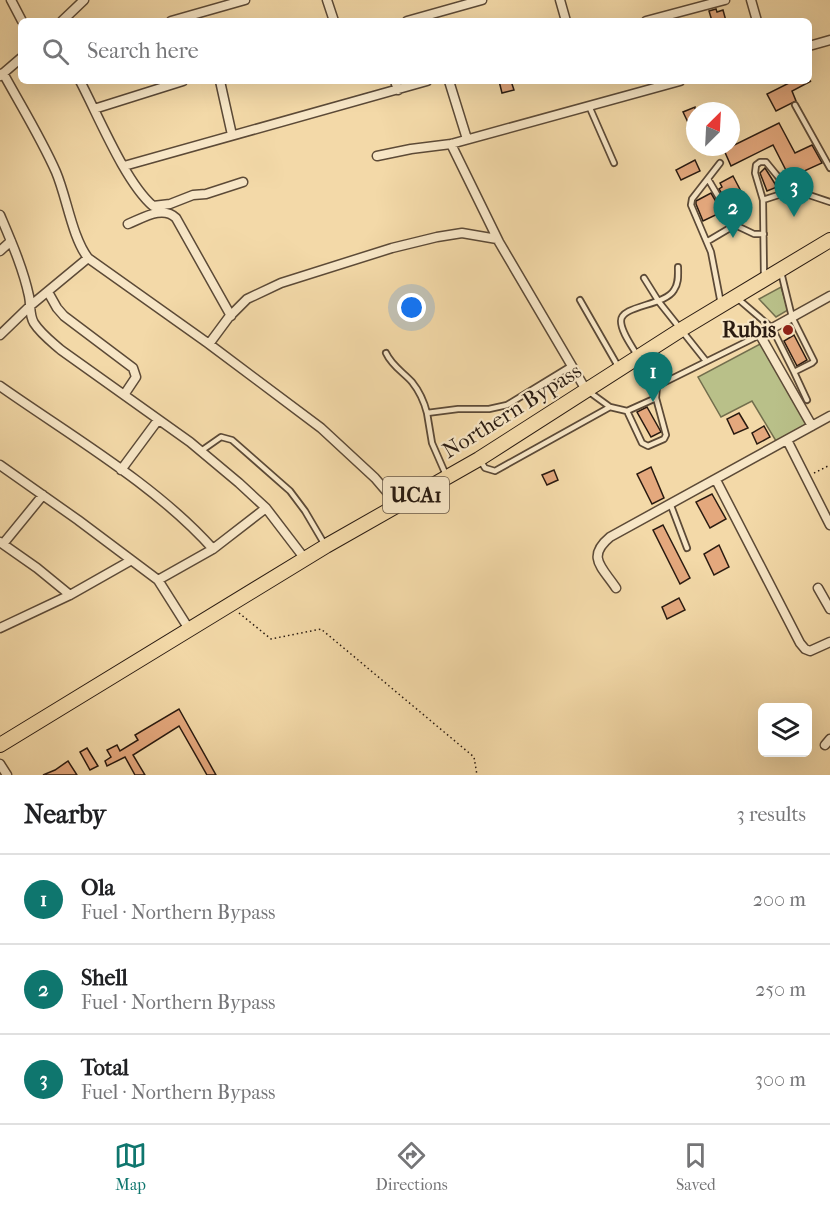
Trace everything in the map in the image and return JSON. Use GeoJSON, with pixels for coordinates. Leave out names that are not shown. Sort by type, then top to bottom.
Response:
{"type":"FeatureCollection","features":[{"type":"Feature","properties":{"kind":"main road","name":"Northern Bypass"},"geometry":{"type":"LineString","coordinates":[[0,745],[326,546],[479,459],[651,348],[830,240]]}},
{"type":"Feature","properties":{"kind":"street"},"geometry":{"type":"LineString","coordinates":[[11,0],[20,18]]}},
{"type":"Feature","properties":{"kind":"street"},"geometry":{"type":"LineString","coordinates":[[65,18],[84,0]]}},
{"type":"Feature","properties":{"kind":"street"},"geometry":{"type":"LineString","coordinates":[[182,18],[245,0]]}},
{"type":"Feature","properties":{"kind":"street"},"geometry":{"type":"LineString","coordinates":[[327,0],[333,18]]}},
{"type":"Feature","properties":{"kind":"street"},"geometry":{"type":"LineString","coordinates":[[418,18],[482,0]]}},
{"type":"Feature","properties":{"kind":"street"},"geometry":{"type":"LineString","coordinates":[[560,0],[565,18]]}},
{"type":"Feature","properties":{"kind":"street"},"geometry":{"type":"LineString","coordinates":[[657,18],[725,0]]}},
{"type":"Feature","properties":{"kind":"street"},"geometry":{"type":"LineString","coordinates":[[751,0],[756,18]]}},
{"type":"Feature","properties":{"kind":"street"},"geometry":{"type":"LineString","coordinates":[[812,45],[830,40]]}},
{"type":"Feature","properties":{"kind":"street"},"geometry":{"type":"LineString","coordinates":[[18,61],[2,75],[55,170],[80,247],[88,258],[209,344],[321,428],[375,478],[398,505]]}},
{"type":"Feature","properties":{"kind":"street"},"geometry":{"type":"LineString","coordinates":[[82,84],[124,166],[144,198],[153,206],[170,204],[243,182]]}},
{"type":"Feature","properties":{"kind":"street"},"geometry":{"type":"LineString","coordinates":[[94,109],[173,84]]}},
{"type":"Feature","properties":{"kind":"street"},"geometry":{"type":"LineString","coordinates":[[221,84],[232,135]]}},
{"type":"Feature","properties":{"kind":"street"},"geometry":{"type":"LineString","coordinates":[[450,84],[467,138]]}},
{"type":"Feature","properties":{"kind":"street"},"geometry":{"type":"LineString","coordinates":[[377,156],[451,144],[669,84]]}},
{"type":"Feature","properties":{"kind":"street"},"geometry":{"type":"LineString","coordinates":[[124,166],[396,86]]}},
{"type":"Feature","properties":{"kind":"street"},"geometry":{"type":"LineString","coordinates":[[451,144],[497,239],[586,390]]}},
{"type":"Feature","properties":{"kind":"street"},"geometry":{"type":"LineString","coordinates":[[128,224],[155,213],[170,212],[176,218],[231,316]]}},
{"type":"Feature","properties":{"kind":"street"},"geometry":{"type":"LineString","coordinates":[[0,215],[29,296],[32,319],[42,333],[61,350],[201,451],[266,508],[305,559]]}},
{"type":"Feature","properties":{"kind":"street"},"geometry":{"type":"LineString","coordinates":[[209,344],[247,299],[281,283],[392,248],[462,233],[497,239]]}},
{"type":"Feature","properties":{"kind":"street"},"geometry":{"type":"LineString","coordinates":[[0,251],[11,241]]}},
{"type":"Feature","properties":{"kind":"street"},"geometry":{"type":"LineString","coordinates":[[0,335],[30,306],[88,258]]}},
{"type":"Feature","properties":{"kind":"street"},"geometry":{"type":"LineString","coordinates":[[48,292],[64,316],[133,368],[136,377],[124,395]]}},
{"type":"Feature","properties":{"kind":"street"},"geometry":{"type":"LineString","coordinates":[[812,426],[760,335],[830,296]]}},
{"type":"Feature","properties":{"kind":"street"},"geometry":{"type":"LineString","coordinates":[[0,386],[121,470],[181,515],[213,549]]}},
{"type":"Feature","properties":{"kind":"street"},"geometry":{"type":"LineString","coordinates":[[616,588],[598,560],[597,552],[610,537],[830,416]]}},
{"type":"Feature","properties":{"kind":"street"},"geometry":{"type":"LineString","coordinates":[[121,470],[158,420]]}},
{"type":"Feature","properties":{"kind":"street"},"geometry":{"type":"LineString","coordinates":[[788,440],[830,525]]}},
{"type":"Feature","properties":{"kind":"street"},"geometry":{"type":"LineString","coordinates":[[0,465],[158,580],[189,629]]}},
{"type":"Feature","properties":{"kind":"street"},"geometry":{"type":"LineString","coordinates":[[716,480],[800,643],[810,651],[830,642]]}},
{"type":"Feature","properties":{"kind":"street"},"geometry":{"type":"LineString","coordinates":[[43,495],[2,543],[70,595]]}},
{"type":"Feature","properties":{"kind":"street"},"geometry":{"type":"LineString","coordinates":[[158,580],[213,549],[266,508]]}},
{"type":"Feature","properties":{"kind":"street"},"geometry":{"type":"LineString","coordinates":[[0,618],[4,626],[70,595],[130,561]]}},
{"type":"Feature","properties":{"kind":"street"},"geometry":{"type":"LineString","coordinates":[[818,588],[830,609]]}},
{"type":"Feature","properties":{"kind":"street"},"geometry":{"type":"LineString","coordinates":[[0,764],[7,775]]}},
{"type":"Feature","properties":{"kind":"lane"},"geometry":{"type":"LineString","coordinates":[[795,105],[830,168]]}},
{"type":"Feature","properties":{"kind":"lane"},"geometry":{"type":"LineString","coordinates":[[589,106],[614,164]]}},
{"type":"Feature","properties":{"kind":"lane"},"geometry":{"type":"LineString","coordinates":[[764,280],[763,200],[754,169],[760,162],[766,162],[784,184],[794,190],[830,202]]}},
{"type":"Feature","properties":{"kind":"lane"},"geometry":{"type":"LineString","coordinates":[[720,163],[692,199],[691,205],[708,241],[721,306]]}},
{"type":"Feature","properties":{"kind":"lane"},"geometry":{"type":"LineString","coordinates":[[708,179],[735,225],[754,234],[765,234]]}},
{"type":"Feature","properties":{"kind":"lane"},"geometry":{"type":"LineString","coordinates":[[763,200],[794,190]]}},
{"type":"Feature","properties":{"kind":"lane"},"geometry":{"type":"LineString","coordinates":[[708,241],[735,225]]}},
{"type":"Feature","properties":{"kind":"lane"},"geometry":{"type":"LineString","coordinates":[[638,357],[624,332],[622,317],[631,309],[659,302],[674,290],[678,282],[678,267]]}},
{"type":"Feature","properties":{"kind":"lane"},"geometry":{"type":"LineString","coordinates":[[781,269],[792,317],[814,361],[794,372]]}},
{"type":"Feature","properties":{"kind":"lane"},"geometry":{"type":"LineString","coordinates":[[644,278],[659,302],[706,361]]}},
{"type":"Feature","properties":{"kind":"lane"},"geometry":{"type":"LineString","coordinates":[[736,298],[772,328],[807,400]]}},
{"type":"Feature","properties":{"kind":"lane"},"geometry":{"type":"LineString","coordinates":[[580,300],[619,368]]}},
{"type":"Feature","properties":{"kind":"lane"},"geometry":{"type":"LineString","coordinates":[[657,386],[760,335]]}},
{"type":"Feature","properties":{"kind":"lane"},"geometry":{"type":"LineString","coordinates":[[627,411],[642,443],[648,446],[664,439],[667,432],[656,398],[657,386],[651,348]]}},
{"type":"Feature","properties":{"kind":"lane"},"geometry":{"type":"LineString","coordinates":[[386,353],[423,397],[432,443],[447,478]]}},
{"type":"Feature","properties":{"kind":"lane"},"geometry":{"type":"LineString","coordinates":[[427,413],[489,409],[507,405],[571,366]]}},
{"type":"Feature","properties":{"kind":"lane"},"geometry":{"type":"LineString","coordinates":[[586,390],[610,407],[627,411],[656,398]]}},
{"type":"Feature","properties":{"kind":"lane"},"geometry":{"type":"LineString","coordinates":[[479,459],[485,468],[495,471],[610,407]]}},
{"type":"Feature","properties":{"kind":"lane"},"geometry":{"type":"LineString","coordinates":[[201,451],[221,437],[232,440],[290,491],[326,546]]}},
{"type":"Feature","properties":{"kind":"lane"},"geometry":{"type":"LineString","coordinates":[[670,503],[687,548]]}},
{"type":"Feature","properties":{"kind":"path"},"geometry":{"type":"LineString","coordinates":[[806,477],[830,465]]}},
{"type":"Feature","properties":{"kind":"path"},"geometry":{"type":"LineString","coordinates":[[229,605],[271,639],[321,629],[474,757],[477,775]]}},
{"type":"Feature","properties":{"kind":"green space"},"geometry":{"type":"Polygon","coordinates":[[[781,287],[788,310],[776,317],[759,299],[781,287]]]}},
{"type":"Feature","properties":{"kind":"green space"},"geometry":{"type":"Polygon","coordinates":[[[762,343],[807,424],[776,441],[752,401],[721,417],[698,377],[762,343]]]}},
{"type":"Feature","properties":{"kind":"building"},"geometry":{"type":"Polygon","coordinates":[[[723,10],[725,18],[711,18],[709,11],[723,10]]]}},
{"type":"Feature","properties":{"kind":"building"},"geometry":{"type":"Polygon","coordinates":[[[500,84],[512,84],[514,90],[502,93],[500,84]]]}},
{"type":"Feature","properties":{"kind":"building"},"geometry":{"type":"Polygon","coordinates":[[[787,84],[805,84],[792,91],[796,101],[776,111],[767,94],[787,84]]]}},
{"type":"Feature","properties":{"kind":"building"},"geometry":{"type":"Polygon","coordinates":[[[779,123],[795,153],[812,145],[822,163],[804,171],[806,175],[792,182],[773,145],[731,166],[727,156],[740,156],[740,142],[779,123]]]}},
{"type":"Feature","properties":{"kind":"building"},"geometry":{"type":"Polygon","coordinates":[[[695,160],[700,171],[681,180],[676,170],[695,160]]]}},
{"type":"Feature","properties":{"kind":"building"},"geometry":{"type":"Polygon","coordinates":[[[765,168],[777,187],[767,191],[760,173],[765,168]]]}},
{"type":"Feature","properties":{"kind":"building"},"geometry":{"type":"Polygon","coordinates":[[[733,176],[745,199],[730,207],[719,189],[722,187],[720,183],[733,176]]]}},
{"type":"Feature","properties":{"kind":"building"},"geometry":{"type":"Polygon","coordinates":[[[711,193],[722,212],[703,221],[696,201],[711,193]]]}},
{"type":"Feature","properties":{"kind":"building"},"geometry":{"type":"Polygon","coordinates":[[[794,335],[807,360],[797,366],[784,341],[794,335]]]}},
{"type":"Feature","properties":{"kind":"building"},"geometry":{"type":"Polygon","coordinates":[[[647,407],[661,432],[651,437],[637,412],[647,407]]]}},
{"type":"Feature","properties":{"kind":"building"},"geometry":{"type":"Polygon","coordinates":[[[739,413],[748,428],[734,434],[727,419],[739,413]]]}},
{"type":"Feature","properties":{"kind":"building"},"geometry":{"type":"Polygon","coordinates":[[[764,426],[770,437],[757,444],[752,433],[764,426]]]}},
{"type":"Feature","properties":{"kind":"building"},"geometry":{"type":"Polygon","coordinates":[[[651,467],[664,498],[652,504],[637,474],[651,467]]]}},
{"type":"Feature","properties":{"kind":"building"},"geometry":{"type":"Polygon","coordinates":[[[554,470],[558,480],[547,485],[542,475],[554,470]]]}},
{"type":"Feature","properties":{"kind":"building"},"geometry":{"type":"Polygon","coordinates":[[[712,494],[726,519],[710,528],[696,502],[712,494]]]}},
{"type":"Feature","properties":{"kind":"building"},"geometry":{"type":"Polygon","coordinates":[[[663,525],[690,578],[680,584],[653,530],[663,525]]]}},
{"type":"Feature","properties":{"kind":"building"},"geometry":{"type":"Polygon","coordinates":[[[719,545],[729,567],[714,575],[704,554],[719,545]]]}},
{"type":"Feature","properties":{"kind":"building"},"geometry":{"type":"Polygon","coordinates":[[[679,598],[685,610],[667,619],[662,607],[679,598]]]}},
{"type":"Feature","properties":{"kind":"building"},"geometry":{"type":"Polygon","coordinates":[[[179,709],[216,775],[207,775],[179,726],[133,755],[145,775],[135,775],[125,757],[107,766],[105,761],[111,757],[107,750],[117,745],[120,751],[138,740],[135,735],[179,709]]]}},
{"type":"Feature","properties":{"kind":"building"},"geometry":{"type":"Polygon","coordinates":[[[87,748],[98,766],[90,770],[80,752],[87,748]]]}},
{"type":"Feature","properties":{"kind":"building"},"geometry":{"type":"Polygon","coordinates":[[[68,761],[77,775],[43,775],[55,770],[68,761]]]}},
{"type":"Feature","properties":{"kind":"place","name":"Total"},"geometry":{"type":"Point","coordinates":[794,217]}},
{"type":"Feature","properties":{"kind":"place","name":"Shell"},"geometry":{"type":"Point","coordinates":[733,238]}},
{"type":"Feature","properties":{"kind":"place","name":"Rubis"},"geometry":{"type":"Point","coordinates":[788,330]}},
{"type":"Feature","properties":{"kind":"place","name":"Ola"},"geometry":{"type":"Point","coordinates":[653,402]}}]}
